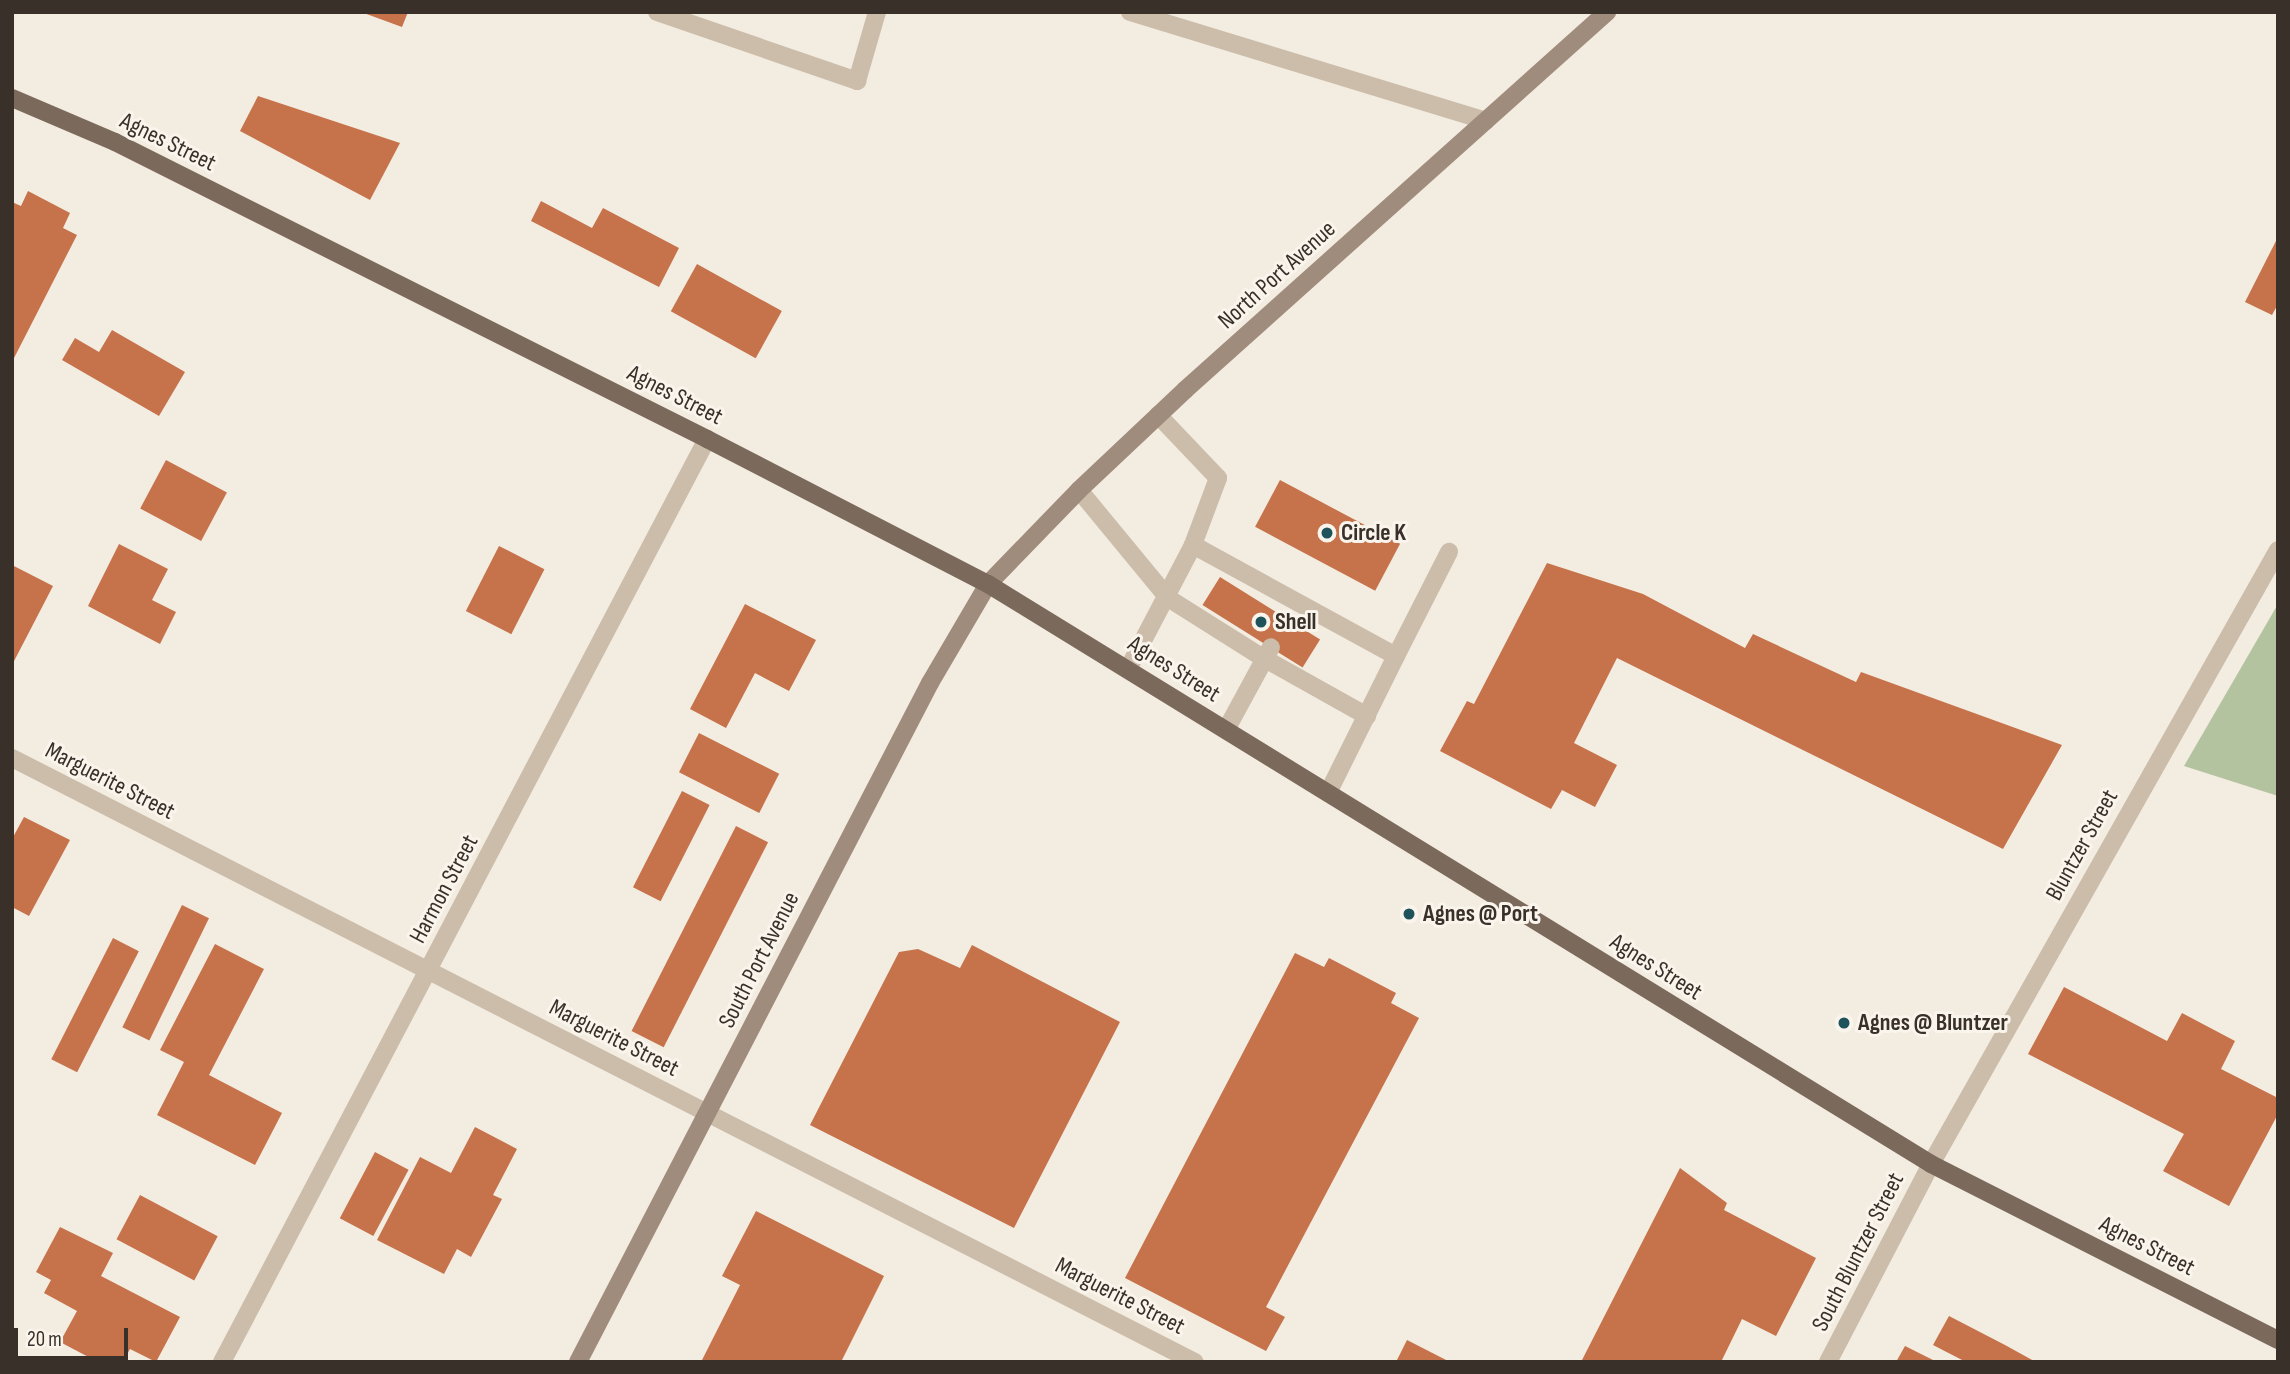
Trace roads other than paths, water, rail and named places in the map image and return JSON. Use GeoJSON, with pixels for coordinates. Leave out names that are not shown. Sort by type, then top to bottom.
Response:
{"type":"FeatureCollection","features":[{"type":"Feature","properties":{"kind":"main road","name":"North Port Avenue"},"geometry":{"type":"LineString","coordinates":[[988,584],[1079,490],[1158,415],[1607,12]]}},
{"type":"Feature","properties":{"kind":"main road","name":"Agnes Street"},"geometry":{"type":"LineString","coordinates":[[12,98],[115,142],[707,439],[988,584],[1931,1164],[2278,1340]]}},
{"type":"Feature","properties":{"kind":"main road","name":"South Port Avenue"},"geometry":{"type":"LineString","coordinates":[[578,1362],[930,683],[988,584]]}},
{"type":"Feature","properties":{"kind":"street"},"geometry":{"type":"LineString","coordinates":[[657,12],[857,81],[877,12]]}},
{"type":"Feature","properties":{"kind":"street"},"geometry":{"type":"LineString","coordinates":[[1130,12],[1486,121]]}},
{"type":"Feature","properties":{"kind":"street"},"geometry":{"type":"LineString","coordinates":[[1128,669],[1168,598],[1193,545],[1218,478],[1158,415]]}},
{"type":"Feature","properties":{"kind":"street","name":"Harmon Street"},"geometry":{"type":"LineString","coordinates":[[222,1362],[707,439]]}},
{"type":"Feature","properties":{"kind":"street"},"geometry":{"type":"LineString","coordinates":[[1079,490],[1168,598],[1238,635],[1367,716]]}},
{"type":"Feature","properties":{"kind":"street"},"geometry":{"type":"LineString","coordinates":[[1193,545],[1262,593],[1296,601],[1396,656]]}},
{"type":"Feature","properties":{"kind":"street","name":"Bluntzer Street"},"geometry":{"type":"LineString","coordinates":[[1931,1164],[2278,550]]}},
{"type":"Feature","properties":{"kind":"street"},"geometry":{"type":"LineString","coordinates":[[1328,793],[1449,552]]}},
{"type":"Feature","properties":{"kind":"street"},"geometry":{"type":"LineString","coordinates":[[1287,618],[1296,601]]}},
{"type":"Feature","properties":{"kind":"street"},"geometry":{"type":"LineString","coordinates":[[1226,730],[1268,653]]}},
{"type":"Feature","properties":{"kind":"street","name":"Marguerite Street"},"geometry":{"type":"LineString","coordinates":[[12,758],[1195,1362]]}},
{"type":"Feature","properties":{"kind":"street","name":"South Bluntzer Street"},"geometry":{"type":"LineString","coordinates":[[1828,1362],[1931,1164]]}},
{"type":"Feature","properties":{"kind":"place","name":"Circle K"},"geometry":{"type":"Point","coordinates":[1327,533]}},
{"type":"Feature","properties":{"kind":"place","name":"Shell"},"geometry":{"type":"Point","coordinates":[1261,622]}},
{"type":"Feature","properties":{"kind":"place","name":"Agnes @ Port"},"geometry":{"type":"Point","coordinates":[1409,914]}},
{"type":"Feature","properties":{"kind":"place","name":"Agnes @ Bluntzer"},"geometry":{"type":"Point","coordinates":[1844,1023]}}]}
